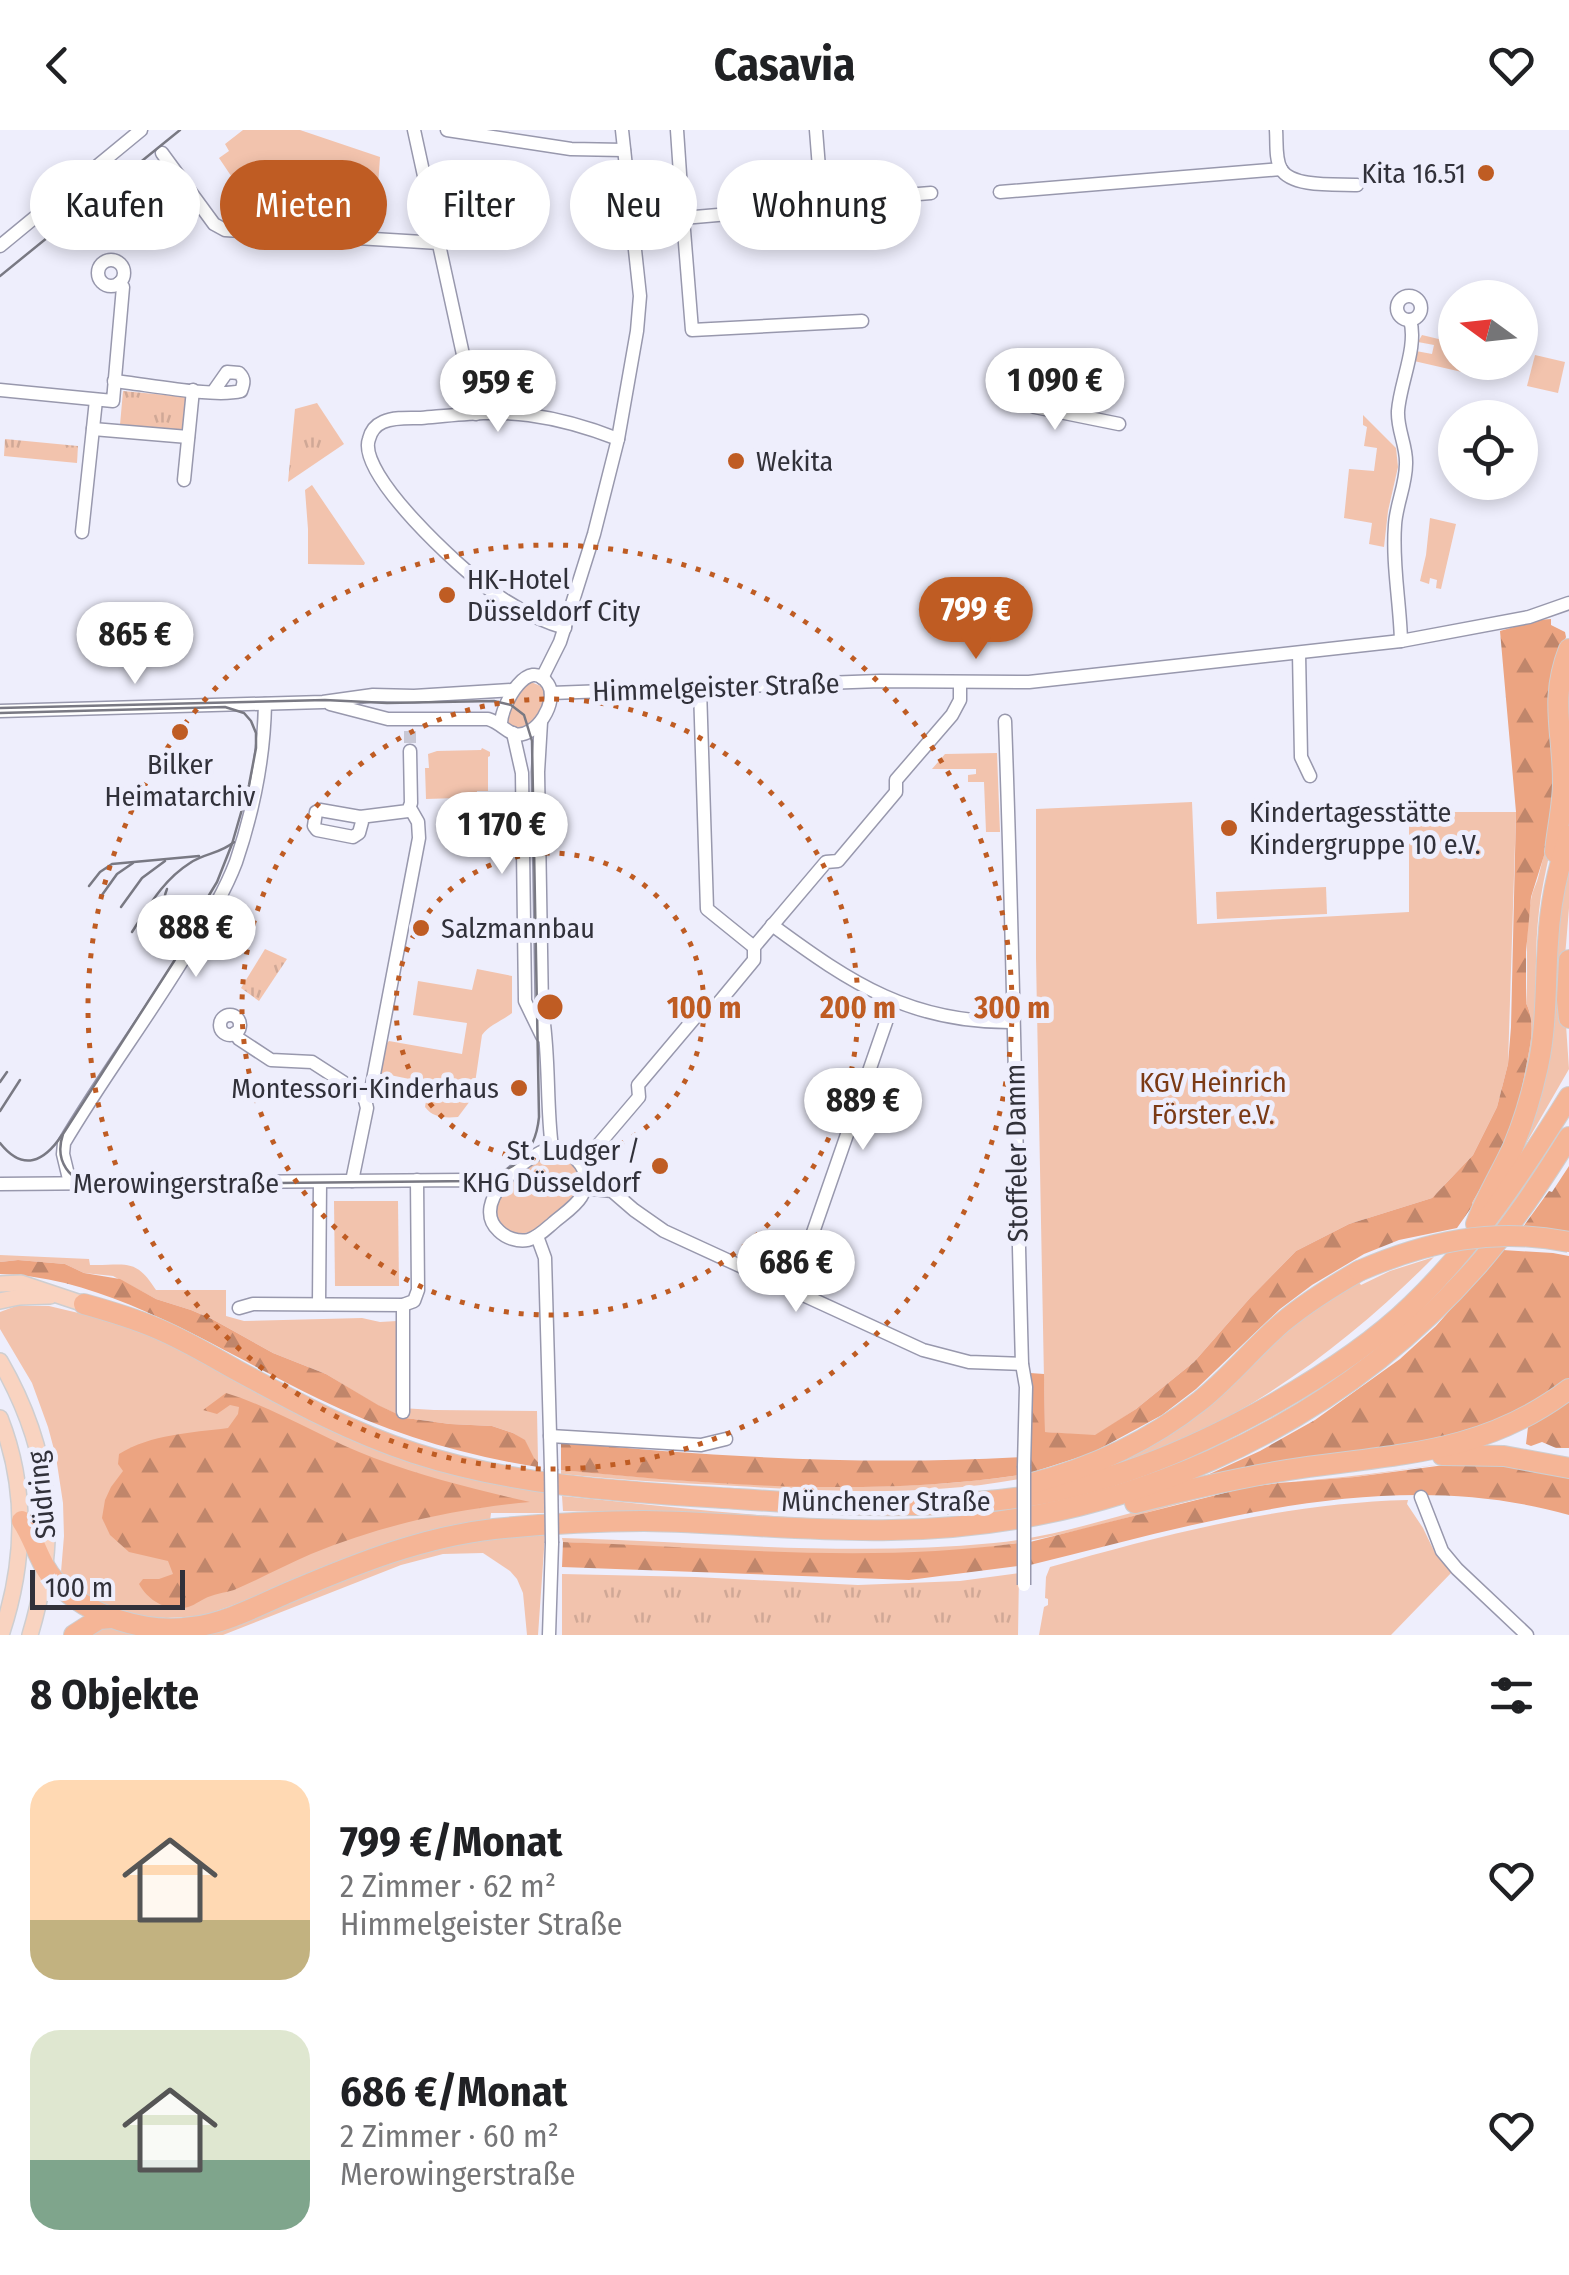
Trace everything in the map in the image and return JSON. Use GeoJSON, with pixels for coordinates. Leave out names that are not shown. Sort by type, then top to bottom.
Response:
{"type":"FeatureCollection","features":[{"type":"Feature","properties":{"kind":"highway"},"geometry":{"type":"LineString","coordinates":[[1557,874],[1555,846],[1563,778],[1556,698],[1569,649]]}},
{"type":"Feature","properties":{"kind":"highway"},"geometry":{"type":"LineString","coordinates":[[1468,1245],[1486,1198],[1515,1142],[1538,1064],[1557,874],[1569,836]]}},
{"type":"Feature","properties":{"kind":"highway"},"geometry":{"type":"LineString","coordinates":[[1569,960],[1569,1018]]}},
{"type":"Feature","properties":{"kind":"highway","name":"Münchener Straße"},"geometry":{"type":"LineString","coordinates":[[84,1304],[181,1340],[347,1428],[412,1453],[499,1476],[580,1487],[790,1504],[883,1506],[984,1501],[1090,1483],[1160,1460],[1219,1434],[1361,1349],[1412,1306],[1468,1245],[1512,1186],[1569,1097]]}},
{"type":"Feature","properties":{"kind":"highway","name":"Münchener Straße"},"geometry":{"type":"LineString","coordinates":[[46,1569],[56,1583],[92,1610],[112,1618],[184,1628],[206,1625],[385,1553],[490,1530],[646,1521],[834,1530],[926,1529],[1050,1514],[1098,1502],[1234,1450],[1280,1426],[1382,1357],[1475,1268],[1513,1222],[1569,1136]]}},
{"type":"Feature","properties":{"kind":"highway"},"geometry":{"type":"LineString","coordinates":[[984,1501],[1000,1489],[1045,1480],[1095,1463],[1142,1440],[1202,1399],[1312,1299],[1390,1257],[1446,1240],[1522,1236],[1569,1242]]}},
{"type":"Feature","properties":{"kind":"highway"},"geometry":{"type":"LineString","coordinates":[[1098,1502],[1134,1503],[1264,1474],[1422,1453],[1518,1422],[1569,1389]]}},
{"type":"Feature","properties":{"kind":"highway"},"geometry":{"type":"LineString","coordinates":[[1422,1453],[1504,1456],[1569,1468]]}},
{"type":"Feature","properties":{"kind":"highway"},"geometry":{"type":"LineString","coordinates":[[22,1521],[46,1569]]}},
{"type":"Feature","properties":{"kind":"highway"},"geometry":{"type":"LineString","coordinates":[[74,1635],[99,1619],[112,1618]]}},
{"type":"Feature","properties":{"kind":"main road"},"geometry":{"type":"LineString","coordinates":[[0,1284],[21,1284],[84,1304]]}},
{"type":"Feature","properties":{"kind":"main road"},"geometry":{"type":"LineString","coordinates":[[0,1301],[58,1296]]}},
{"type":"Feature","properties":{"kind":"main road","name":"Südring"},"geometry":{"type":"LineString","coordinates":[[0,1360],[20,1398],[45,1486],[46,1569],[30,1635]]}},
{"type":"Feature","properties":{"kind":"main road","name":"Südring"},"geometry":{"type":"LineString","coordinates":[[0,1418],[15,1467],[22,1521],[15,1584],[1,1635]]}},
{"type":"Feature","properties":{"kind":"street"},"geometry":{"type":"LineString","coordinates":[[0,246],[141,130]]}},
{"type":"Feature","properties":{"kind":"street"},"geometry":{"type":"LineString","coordinates":[[128,142],[152,130]]}},
{"type":"Feature","properties":{"kind":"street"},"geometry":{"type":"LineString","coordinates":[[414,130],[421,160]]}},
{"type":"Feature","properties":{"kind":"street"},"geometry":{"type":"LineString","coordinates":[[448,130],[571,150],[624,150]]}},
{"type":"Feature","properties":{"kind":"street"},"geometry":{"type":"LineString","coordinates":[[501,723],[512,690],[528,677],[542,678],[566,628],[618,439],[640,296],[622,130]]}},
{"type":"Feature","properties":{"kind":"street"},"geometry":{"type":"LineString","coordinates":[[677,130],[679,160]]}},
{"type":"Feature","properties":{"kind":"street"},"geometry":{"type":"LineString","coordinates":[[816,130],[818,160]]}},
{"type":"Feature","properties":{"kind":"street"},"geometry":{"type":"LineString","coordinates":[[1276,130],[1281,169],[1288,176],[1299,182],[1357,186]]}},
{"type":"Feature","properties":{"kind":"street"},"geometry":{"type":"LineString","coordinates":[[162,153],[214,224],[225,230],[407,242]]}},
{"type":"Feature","properties":{"kind":"street"},"geometry":{"type":"LineString","coordinates":[[1000,192],[1281,169]]}},
{"type":"Feature","properties":{"kind":"street"},"geometry":{"type":"LineString","coordinates":[[921,194],[930,193]]}},
{"type":"Feature","properties":{"kind":"street"},"geometry":{"type":"LineString","coordinates":[[441,250],[476,414]]}},
{"type":"Feature","properties":{"kind":"street"},"geometry":{"type":"LineString","coordinates":[[686,250],[692,330],[862,321]]}},
{"type":"Feature","properties":{"kind":"street"},"geometry":{"type":"LineString","coordinates":[[0,390],[112,401],[120,283]]}},
{"type":"Feature","properties":{"kind":"street"},"geometry":{"type":"LineString","coordinates":[[1401,641],[1394,546],[1395,519],[1406,469],[1398,417],[1412,337],[1410,320]]}},
{"type":"Feature","properties":{"kind":"street"},"geometry":{"type":"LineString","coordinates":[[114,381],[213,392]]}},
{"type":"Feature","properties":{"kind":"street"},"geometry":{"type":"LineString","coordinates":[[184,480],[193,390]]}},
{"type":"Feature","properties":{"kind":"street"},"geometry":{"type":"LineString","coordinates":[[1005,395],[1035,407],[1119,424]]}},
{"type":"Feature","properties":{"kind":"street"},"geometry":{"type":"LineString","coordinates":[[82,532],[96,400]]}},
{"type":"Feature","properties":{"kind":"street"},"geometry":{"type":"LineString","coordinates":[[566,628],[517,608],[452,560],[394,495],[370,460],[367,443],[384,421],[476,414],[551,418],[618,439]]}},
{"type":"Feature","properties":{"kind":"street"},"geometry":{"type":"LineString","coordinates":[[93,428],[188,437]]}},
{"type":"Feature","properties":{"kind":"street","name":"Himmelgeister Straße"},"geometry":{"type":"LineString","coordinates":[[551,692],[880,680],[1028,682],[1401,641],[1528,617],[1569,603]]}},
{"type":"Feature","properties":{"kind":"street"},"geometry":{"type":"LineString","coordinates":[[1299,653],[1301,757],[1310,776]]}},
{"type":"Feature","properties":{"kind":"street","name":"Himmelgeister Straße"},"geometry":{"type":"LineString","coordinates":[[542,678],[551,692],[542,722],[538,772],[542,1010],[552,1148]]}},
{"type":"Feature","properties":{"kind":"street"},"geometry":{"type":"LineString","coordinates":[[580,1161],[638,1096],[638,1085],[703,1008],[716,1006],[752,962],[754,947],[826,862],[838,861],[896,792],[896,780],[958,707],[960,683]]}},
{"type":"Feature","properties":{"kind":"street"},"geometry":{"type":"LineString","coordinates":[[700,688],[707,909],[754,947]]}},
{"type":"Feature","properties":{"kind":"street"},"geometry":{"type":"LineString","coordinates":[[0,711],[322,702],[373,695],[432,696],[512,690]]}},
{"type":"Feature","properties":{"kind":"street"},"geometry":{"type":"LineString","coordinates":[[322,702],[410,724],[488,719],[501,723],[512,733],[522,773],[525,1001],[546,1042]]}},
{"type":"Feature","properties":{"kind":"street"},"geometry":{"type":"LineString","coordinates":[[70,1183],[64,1143],[174,976],[236,861],[255,792],[264,704]]}},
{"type":"Feature","properties":{"kind":"street","name":"Stoffeler Damm"},"geometry":{"type":"LineString","coordinates":[[1006,721],[1022,1364],[1026,1387],[1024,1585]]}},
{"type":"Feature","properties":{"kind":"street"},"geometry":{"type":"LineString","coordinates":[[512,733],[522,734],[542,722]]}},
{"type":"Feature","properties":{"kind":"street"},"geometry":{"type":"LineString","coordinates":[[365,1100],[371,1090],[419,838],[418,822],[410,808],[410,752]]}},
{"type":"Feature","properties":{"kind":"street"},"geometry":{"type":"LineString","coordinates":[[360,818],[402,813],[410,808]]}},
{"type":"Feature","properties":{"kind":"street"},"geometry":{"type":"LineString","coordinates":[[772,926],[842,974],[893,1002],[936,1015],[1013,1022]]}},
{"type":"Feature","properties":{"kind":"street"},"geometry":{"type":"LineString","coordinates":[[793,1290],[893,1002]]}},
{"type":"Feature","properties":{"kind":"street"},"geometry":{"type":"LineString","coordinates":[[235,1033],[271,1060],[312,1062],[360,1093],[367,1108],[352,1181]]}},
{"type":"Feature","properties":{"kind":"street"},"geometry":{"type":"LineString","coordinates":[[552,1148],[568,1152],[580,1161],[585,1188],[579,1201],[537,1236],[526,1240],[513,1239],[498,1230],[490,1210],[496,1191],[510,1176],[537,1154],[552,1148]]}},
{"type":"Feature","properties":{"kind":"street"},"geometry":{"type":"LineString","coordinates":[[239,1308],[253,1304],[404,1305],[414,1301],[418,1290],[417,1180]]}},
{"type":"Feature","properties":{"kind":"street","name":"Merowingerstraße"},"geometry":{"type":"LineString","coordinates":[[0,1184],[466,1180],[496,1191]]}},
{"type":"Feature","properties":{"kind":"street"},"geometry":{"type":"LineString","coordinates":[[320,1182],[320,1304]]}},
{"type":"Feature","properties":{"kind":"street"},"geometry":{"type":"LineString","coordinates":[[585,1188],[612,1191],[664,1230],[923,1350],[969,1362],[1022,1364]]}},
{"type":"Feature","properties":{"kind":"street"},"geometry":{"type":"LineString","coordinates":[[537,1236],[545,1258],[552,1543],[549,1635]]}},
{"type":"Feature","properties":{"kind":"street"},"geometry":{"type":"LineString","coordinates":[[403,1412],[404,1305]]}},
{"type":"Feature","properties":{"kind":"street"},"geometry":{"type":"LineString","coordinates":[[550,1436],[702,1445],[726,1440]]}},
{"type":"Feature","properties":{"kind":"street"},"geometry":{"type":"LineString","coordinates":[[1420,1497],[1442,1551],[1526,1635]]}},
{"type":"Feature","properties":{"kind":"green space"},"geometry":{"type":"Polygon","coordinates":[[[243,130],[300,130],[380,160],[220,160],[229,151],[225,144],[243,130]]]}},
{"type":"Feature","properties":{"kind":"green space"},"geometry":{"type":"Polygon","coordinates":[[[1422,335],[1438,339],[1438,367],[1414,361],[1416,351],[1432,354],[1434,345],[1418,342],[1422,335]]]}},
{"type":"Feature","properties":{"kind":"green space"},"geometry":{"type":"Polygon","coordinates":[[[1538,356],[1565,362],[1558,393],[1527,386],[1529,380],[1538,380],[1538,356]]]}},
{"type":"Feature","properties":{"kind":"green space"},"geometry":{"type":"Polygon","coordinates":[[[123,391],[187,397],[184,432],[120,425],[123,391]]]}},
{"type":"Feature","properties":{"kind":"green space"},"geometry":{"type":"Polygon","coordinates":[[[317,403],[344,444],[288,482],[295,409],[317,403]]]}},
{"type":"Feature","properties":{"kind":"green space"},"geometry":{"type":"Polygon","coordinates":[[[1363,415],[1396,448],[1398,467],[1384,547],[1369,544],[1372,523],[1344,518],[1349,469],[1374,471],[1377,448],[1364,446],[1367,427],[1363,425],[1363,415]]]}},
{"type":"Feature","properties":{"kind":"green space"},"geometry":{"type":"Polygon","coordinates":[[[5,439],[78,446],[77,463],[4,456],[5,439]]]}},
{"type":"Feature","properties":{"kind":"green space"},"geometry":{"type":"Polygon","coordinates":[[[312,485],[364,565],[308,564],[305,490],[312,485]]]}},
{"type":"Feature","properties":{"kind":"green space"},"geometry":{"type":"Polygon","coordinates":[[[1430,518],[1456,524],[1441,589],[1436,588],[1437,580],[1430,578],[1429,584],[1420,581],[1430,518]]]}},
{"type":"Feature","properties":{"kind":"green space"},"geometry":{"type":"Polygon","coordinates":[[[1551,619],[1551,625],[1565,632],[1566,637],[1550,680],[1548,699],[1556,769],[1547,846],[1531,897],[1526,952],[1530,1046],[1511,1123],[1473,1205],[1457,1228],[1399,1240],[1364,1254],[1312,1285],[1162,1415],[1092,1453],[1030,1473],[1030,1373],[1044,1374],[1045,1432],[1095,1435],[1136,1409],[1194,1362],[1296,1251],[1349,1224],[1432,1198],[1473,1155],[1497,1107],[1508,1064],[1511,1027],[1516,812],[1500,631],[1551,619]]]}},
{"type":"Feature","properties":{"kind":"green space"},"geometry":{"type":"Polygon","coordinates":[[[531,682],[543,687],[546,699],[532,725],[519,730],[507,723],[509,710],[516,694],[531,682]]]}},
{"type":"Feature","properties":{"kind":"green space"},"geometry":{"type":"Polygon","coordinates":[[[1555,744],[1559,797],[1537,926],[1536,1018],[1529,1078],[1515,1123],[1473,1205],[1511,1123],[1530,1046],[1532,1028],[1526,1003],[1528,926],[1553,812],[1555,744]]]}},
{"type":"Feature","properties":{"kind":"green space"},"geometry":{"type":"Polygon","coordinates":[[[482,748],[490,752],[488,791],[477,791],[476,802],[426,799],[428,754],[482,748]]]}},
{"type":"Feature","properties":{"kind":"green space"},"geometry":{"type":"Polygon","coordinates":[[[997,753],[1000,832],[986,832],[984,782],[968,782],[968,775],[976,774],[976,769],[932,769],[945,754],[997,753]]]}},
{"type":"Feature","properties":{"kind":"green space","name":"KGV Heinrich Förster e.V."},"geometry":{"type":"Polygon","coordinates":[[[1192,802],[1197,924],[1409,912],[1409,812],[1516,812],[1508,1064],[1497,1107],[1473,1155],[1432,1198],[1349,1224],[1296,1251],[1194,1362],[1095,1436],[1045,1432],[1036,809],[1192,802]]]}},
{"type":"Feature","properties":{"kind":"green space"},"geometry":{"type":"Polygon","coordinates":[[[1569,860],[1563,981],[1569,1069],[1513,1166],[1569,860]]]}},
{"type":"Feature","properties":{"kind":"green space"},"geometry":{"type":"Polygon","coordinates":[[[1326,887],[1327,914],[1217,919],[1216,892],[1326,887]]]}},
{"type":"Feature","properties":{"kind":"green space"},"geometry":{"type":"Polygon","coordinates":[[[265,949],[287,959],[259,1001],[241,988],[265,949]]]}},
{"type":"Feature","properties":{"kind":"green space"},"geometry":{"type":"Polygon","coordinates":[[[477,969],[512,976],[512,1013],[482,1035],[473,1097],[458,1117],[440,1116],[425,1107],[429,1083],[385,1074],[383,1082],[378,1081],[386,1044],[389,1041],[462,1054],[467,1023],[413,1015],[418,981],[472,990],[477,969]]]}},
{"type":"Feature","properties":{"kind":"green space"},"geometry":{"type":"Polygon","coordinates":[[[557,1154],[580,1174],[574,1195],[532,1232],[508,1231],[496,1212],[504,1190],[524,1170],[557,1154]]]}},
{"type":"Feature","properties":{"kind":"green space"},"geometry":{"type":"Polygon","coordinates":[[[1543,1154],[1546,1162],[1489,1238],[1426,1305],[1357,1364],[1283,1415],[1203,1456],[1118,1488],[1028,1509],[934,1521],[888,1523],[563,1511],[562,1496],[816,1519],[901,1520],[974,1515],[1116,1485],[1184,1461],[1313,1394],[1372,1351],[1458,1267],[1543,1154]]]}},
{"type":"Feature","properties":{"kind":"green space"},"geometry":{"type":"Polygon","coordinates":[[[1569,1166],[1569,1232],[1523,1227],[1552,1192],[1569,1166]]]}},
{"type":"Feature","properties":{"kind":"green space"},"geometry":{"type":"Polygon","coordinates":[[[334,1201],[398,1201],[399,1286],[335,1286],[334,1201]]]}},
{"type":"Feature","properties":{"kind":"green space"},"geometry":{"type":"Polygon","coordinates":[[[1503,1250],[1569,1256],[1569,1381],[1537,1404],[1452,1438],[1203,1477],[1315,1420],[1400,1359],[1436,1326],[1503,1250]]]}},
{"type":"Feature","properties":{"kind":"green space"},"geometry":{"type":"Polygon","coordinates":[[[0,1255],[89,1259],[90,1265],[129,1266],[142,1272],[156,1290],[226,1290],[226,1316],[244,1321],[397,1321],[401,1408],[537,1411],[538,1462],[525,1441],[513,1433],[492,1426],[406,1418],[326,1374],[273,1353],[212,1319],[156,1299],[113,1276],[84,1273],[65,1264],[0,1262],[0,1255]]]}},
{"type":"Feature","properties":{"kind":"green space"},"geometry":{"type":"Polygon","coordinates":[[[1434,1257],[1366,1321],[1289,1379],[1206,1428],[1120,1462],[1158,1440],[1304,1314],[1358,1281],[1361,1285],[1434,1257]]]}},
{"type":"Feature","properties":{"kind":"green space"},"geometry":{"type":"Polygon","coordinates":[[[0,1262],[65,1264],[84,1273],[120,1279],[156,1299],[212,1319],[273,1353],[326,1374],[406,1418],[492,1426],[513,1433],[525,1440],[538,1467],[453,1449],[372,1422],[124,1302],[41,1278],[0,1274],[0,1262]]]}},
{"type":"Feature","properties":{"kind":"green space"},"geometry":{"type":"Polygon","coordinates":[[[16,1306],[49,1306],[129,1325],[235,1378],[546,1492],[547,1513],[491,1513],[490,1521],[203,1616],[166,1618],[116,1610],[76,1589],[61,1572],[63,1503],[56,1457],[32,1383],[0,1329],[0,1312],[16,1306]]]}},
{"type":"Feature","properties":{"kind":"green space"},"geometry":{"type":"Polygon","coordinates":[[[226,1393],[374,1458],[451,1483],[530,1502],[446,1514],[391,1527],[311,1554],[189,1607],[163,1606],[139,1584],[143,1579],[173,1574],[168,1561],[129,1552],[110,1535],[102,1518],[105,1500],[123,1471],[118,1464],[119,1454],[158,1438],[228,1428],[239,1407],[230,1405],[217,1414],[203,1410],[226,1393]]]}},
{"type":"Feature","properties":{"kind":"green space"},"geometry":{"type":"Polygon","coordinates":[[[1569,1402],[1569,1448],[1542,1442],[1526,1444],[1528,1427],[1569,1402]]]}},
{"type":"Feature","properties":{"kind":"green space"},"geometry":{"type":"Polygon","coordinates":[[[561,1442],[791,1458],[906,1461],[1021,1457],[1019,1475],[906,1486],[790,1486],[561,1470],[561,1442]]]}},
{"type":"Feature","properties":{"kind":"green space"},"geometry":{"type":"Polygon","coordinates":[[[1456,1462],[1355,1477],[1295,1482],[1357,1475],[1456,1462]]]}},
{"type":"Feature","properties":{"kind":"green space"},"geometry":{"type":"Polygon","coordinates":[[[1452,1464],[1501,1464],[1569,1476],[1569,1515],[1501,1501],[1433,1495],[1365,1497],[1230,1517],[1030,1565],[1030,1542],[1248,1487],[1452,1464]]]}},
{"type":"Feature","properties":{"kind":"green space"},"geometry":{"type":"Polygon","coordinates":[[[561,1470],[790,1486],[906,1485],[1019,1475],[1019,1479],[949,1488],[843,1491],[627,1480],[561,1474],[561,1470]]]}},
{"type":"Feature","properties":{"kind":"green space"},"geometry":{"type":"Polygon","coordinates":[[[1247,1487],[1049,1537],[929,1552],[772,1553],[563,1542],[562,1538],[832,1549],[994,1543],[1047,1535],[1175,1501],[1247,1487]]]}},
{"type":"Feature","properties":{"kind":"green space"},"geometry":{"type":"Polygon","coordinates":[[[1408,1500],[1435,1553],[1453,1571],[1391,1635],[1039,1635],[1044,1607],[1048,1605],[1046,1577],[1050,1567],[1182,1532],[1272,1514],[1408,1500]]]}},
{"type":"Feature","properties":{"kind":"green space"},"geometry":{"type":"Polygon","coordinates":[[[545,1535],[538,1635],[527,1635],[523,1593],[517,1579],[483,1553],[443,1554],[401,1565],[223,1635],[91,1635],[108,1626],[152,1633],[389,1557],[491,1538],[545,1535]]]}},
{"type":"Feature","properties":{"kind":"green space"},"geometry":{"type":"Polygon","coordinates":[[[563,1542],[847,1553],[1018,1543],[1018,1566],[909,1580],[562,1567],[563,1542]]]}},
{"type":"Feature","properties":{"kind":"green space"},"geometry":{"type":"Polygon","coordinates":[[[1019,1573],[1018,1635],[562,1635],[562,1574],[858,1585],[960,1581],[1019,1573]]]}},
{"type":"Feature","properties":{"kind":"tunnel"},"geometry":{"type":"LineString","coordinates":[[410,731],[410,751]]}},
{"type":"Feature","properties":{"kind":"tram line"},"geometry":{"type":"LineString","coordinates":[[0,276],[180,130]]}},
{"type":"Feature","properties":{"kind":"tram line"},"geometry":{"type":"LineString","coordinates":[[0,708],[325,700],[494,701],[511,705],[524,715],[532,741],[539,1117],[526,1154],[498,1174],[472,1181],[97,1185],[72,1175],[62,1161],[63,1134],[178,955],[217,882],[249,785],[256,733],[244,713],[225,707],[0,713]]}},
{"type":"Feature","properties":{"kind":"tram line"},"geometry":{"type":"LineString","coordinates":[[132,932],[172,877],[195,860],[234,842]]}},
{"type":"Feature","properties":{"kind":"tram line"},"geometry":{"type":"LineString","coordinates":[[89,886],[112,864],[199,856]]}},
{"type":"Feature","properties":{"kind":"tram line"},"geometry":{"type":"LineString","coordinates":[[121,907],[142,878],[165,861]]}},
{"type":"Feature","properties":{"kind":"tram line"},"geometry":{"type":"LineString","coordinates":[[102,895],[117,874],[133,863]]}},
{"type":"Feature","properties":{"kind":"tram line"},"geometry":{"type":"LineString","coordinates":[[154,946],[167,889]]}},
{"type":"Feature","properties":{"kind":"tram line"},"geometry":{"type":"LineString","coordinates":[[0,1082],[7,1072]]}},
{"type":"Feature","properties":{"kind":"tram line"},"geometry":{"type":"LineString","coordinates":[[0,1111],[20,1080]]}},
{"type":"Feature","properties":{"kind":"tram line"},"geometry":{"type":"LineString","coordinates":[[0,1143],[17,1158],[33,1160],[48,1152],[62,1135]]}},
{"type":"Feature","properties":{"kind":"place","name":"Kita 16.51"},"geometry":{"type":"Point","coordinates":[1486,173]}},
{"type":"Feature","properties":{"kind":"place","name":"Wekita"},"geometry":{"type":"Point","coordinates":[736,461]}},
{"type":"Feature","properties":{"kind":"place","name":"HK-Hotel Düsseldorf City"},"geometry":{"type":"Point","coordinates":[447,595]}},
{"type":"Feature","properties":{"kind":"place","name":"Bilker Heimatarchiv"},"geometry":{"type":"Point","coordinates":[180,732]}},
{"type":"Feature","properties":{"kind":"place","name":"Kindertagesstätte Kindergruppe 10 e.V."},"geometry":{"type":"Point","coordinates":[1229,828]}},
{"type":"Feature","properties":{"kind":"place","name":"Salzmannbau"},"geometry":{"type":"Point","coordinates":[421,928]}},
{"type":"Feature","properties":{"kind":"place","name":"Montessori-Kinderhaus"},"geometry":{"type":"Point","coordinates":[519,1088]}},
{"type":"Feature","properties":{"kind":"place","name":"St. Ludger / KHG Düsseldorf"},"geometry":{"type":"Point","coordinates":[660,1166]}}]}
